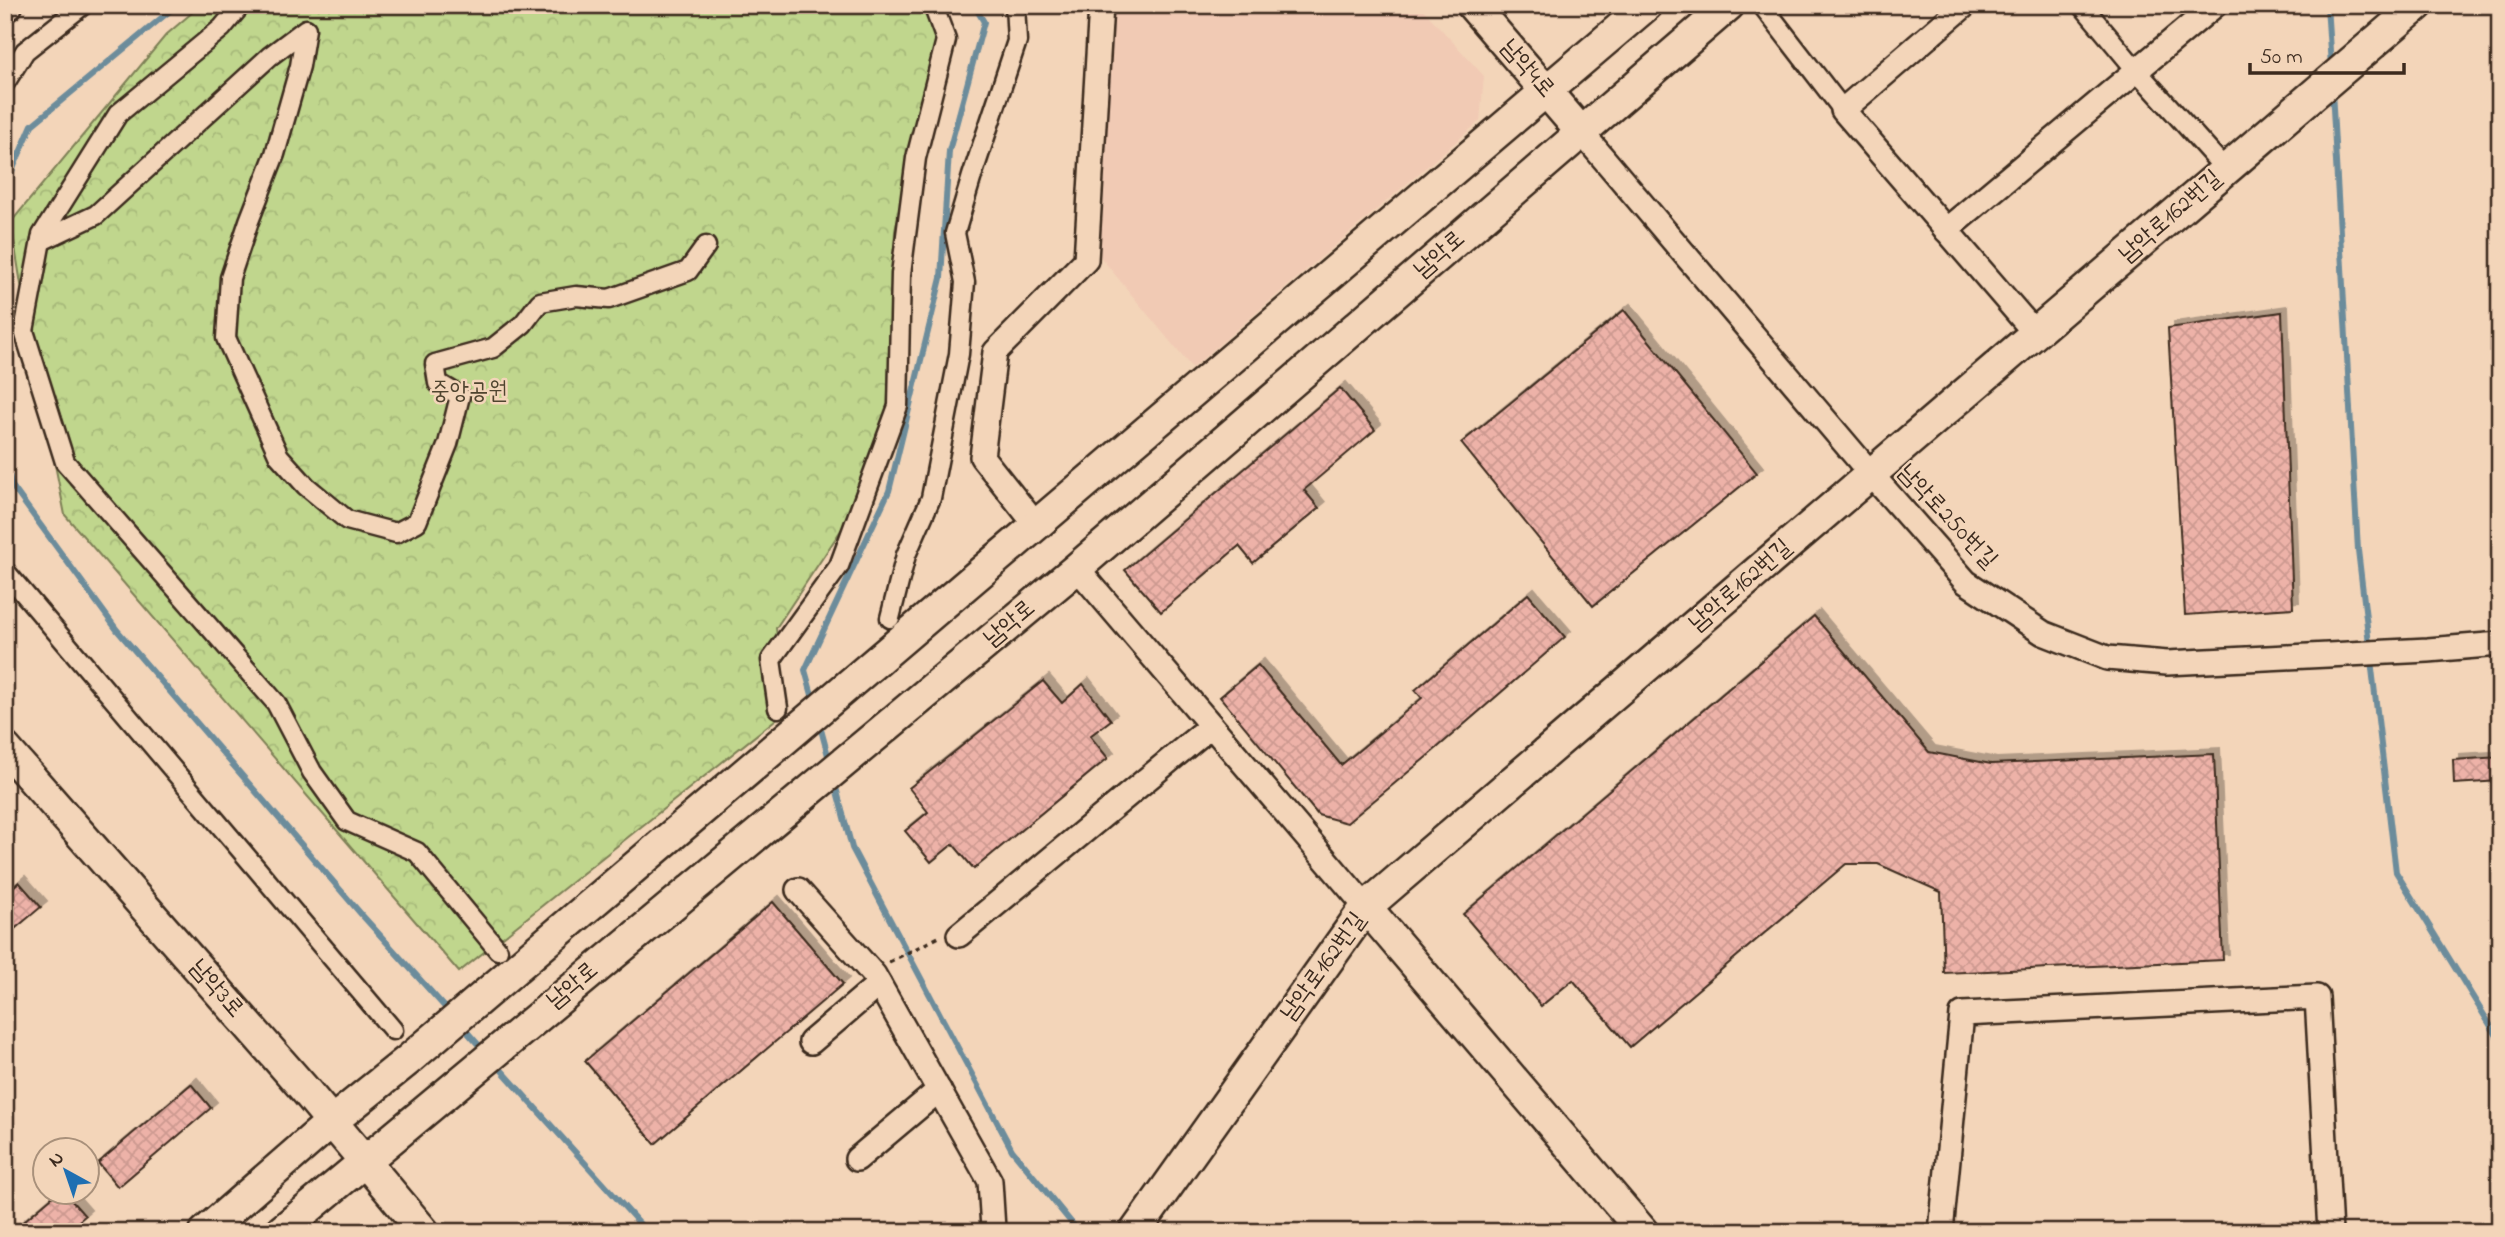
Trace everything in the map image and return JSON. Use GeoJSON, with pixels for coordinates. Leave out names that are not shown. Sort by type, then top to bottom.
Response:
{"type":"FeatureCollection","features":[{"type":"Feature","properties":{"kind":"street"},"geometry":{"type":"LineString","coordinates":[[5,83],[25,51],[83,5]]}},
{"type":"Feature","properties":{"kind":"street"},"geometry":{"type":"LineString","coordinates":[[241,5],[222,28],[118,114],[42,235],[24,331],[65,462],[276,703],[312,772],[347,821],[417,852],[498,950]]}},
{"type":"Feature","properties":{"kind":"street"},"geometry":{"type":"LineString","coordinates":[[778,708],[771,660],[838,566],[898,406],[902,261],[916,158],[946,40],[933,5]]}},
{"type":"Feature","properties":{"kind":"street"},"geometry":{"type":"LineString","coordinates":[[890,618],[906,555],[931,498],[959,354],[965,282],[955,233],[1017,41],[1015,5]]}},
{"type":"Feature","properties":{"kind":"street"},"geometry":{"type":"LineString","coordinates":[[1036,524],[982,457],[995,352],[1086,260],[1101,5]]}},
{"type":"Feature","properties":{"kind":"street","name":"남악4로"},"geometry":{"type":"LineString","coordinates":[[1472,5],[1582,133]]}},
{"type":"Feature","properties":{"kind":"street","name":"남악로"},"geometry":{"type":"LineString","coordinates":[[205,1232],[330,1123],[871,669],[1036,524],[1647,5]]}},
{"type":"Feature","properties":{"kind":"street","name":"남악로"},"geometry":{"type":"LineString","coordinates":[[280,1232],[1077,568],[1729,5]]}},
{"type":"Feature","properties":{"kind":"street"},"geometry":{"type":"LineString","coordinates":[[1762,5],[1843,110],[2035,334]]}},
{"type":"Feature","properties":{"kind":"street"},"geometry":{"type":"LineString","coordinates":[[1843,110],[1965,5]]}},
{"type":"Feature","properties":{"kind":"street"},"geometry":{"type":"LineString","coordinates":[[2082,5],[2226,170]]}},
{"type":"Feature","properties":{"kind":"street"},"geometry":{"type":"LineString","coordinates":[[1946,230],[2215,5]]}},
{"type":"Feature","properties":{"kind":"street","name":"남악로162번길"},"geometry":{"type":"LineString","coordinates":[[1135,1232],[1366,907],[2418,5]]}},
{"type":"Feature","properties":{"kind":"street"},"geometry":{"type":"LineString","coordinates":[[41,242],[96,215],[270,56],[306,29],[300,66],[275,155],[230,278],[226,338],[279,456],[306,486],[347,520],[396,533],[417,522],[448,444],[460,396],[438,383],[435,364],[493,348],[523,324],[540,302],[576,296],[609,299],[688,271],[706,246]]}},
{"type":"Feature","properties":{"kind":"street","name":"남악로250번길"},"geometry":{"type":"LineString","coordinates":[[1582,133],[1966,582],[2043,633],[2107,658],[2167,663],[2500,644]]}},
{"type":"Feature","properties":{"kind":"street"},"geometry":{"type":"LineString","coordinates":[[1077,568],[1643,1232]]}},
{"type":"Feature","properties":{"kind":"street"},"geometry":{"type":"LineString","coordinates":[[5,571],[393,1030]]}},
{"type":"Feature","properties":{"kind":"street"},"geometry":{"type":"LineString","coordinates":[[959,935],[1211,726]]}},
{"type":"Feature","properties":{"kind":"street","name":"남악3로"},"geometry":{"type":"LineString","coordinates":[[5,748],[306,1091],[330,1123],[424,1232]]}},
{"type":"Feature","properties":{"kind":"street"},"geometry":{"type":"LineString","coordinates":[[798,890],[874,975],[880,975]]}},
{"type":"Feature","properties":{"kind":"street"},"geometry":{"type":"LineString","coordinates":[[811,1042],[880,975]]}},
{"type":"Feature","properties":{"kind":"street"},"geometry":{"type":"LineString","coordinates":[[880,975],[939,1090],[990,1181],[995,1232]]}},
{"type":"Feature","properties":{"kind":"street"},"geometry":{"type":"LineString","coordinates":[[1941,1232],[1962,1014],[2317,997],[2330,1232]]}},
{"type":"Feature","properties":{"kind":"street"},"geometry":{"type":"LineString","coordinates":[[857,1159],[939,1090]]}},
{"type":"Feature","properties":{"kind":"path"},"geometry":{"type":"LineString","coordinates":[[880,975],[928,942]]}},
{"type":"Feature","properties":{"kind":"shaded area"},"geometry":{"type":"Polygon","coordinates":[[[1108,5],[1419,5],[1484,76],[1480,121],[1192,368],[1098,254],[1108,5]]]}},
{"type":"Feature","properties":{"kind":"green space","name":"중앙공원"},"geometry":{"type":"Polygon","coordinates":[[[201,5],[944,5],[895,231],[885,464],[776,628],[785,712],[459,972],[65,515],[28,328],[11,222],[166,35],[201,5]]]}},
{"type":"Feature","properties":{"kind":"building"},"geometry":{"type":"Polygon","coordinates":[[[1624,310],[1757,473],[1593,606],[1461,443],[1624,310]]]}},
{"type":"Feature","properties":{"kind":"building"},"geometry":{"type":"Polygon","coordinates":[[[2282,312],[2293,608],[2185,615],[2168,328],[2282,312]]]}},
{"type":"Feature","properties":{"kind":"building"},"geometry":{"type":"Polygon","coordinates":[[[1340,388],[1375,430],[1304,490],[1319,508],[1253,563],[1239,546],[1161,612],[1125,570],[1340,388]]]}},
{"type":"Feature","properties":{"kind":"building"},"geometry":{"type":"Polygon","coordinates":[[[1528,594],[1565,637],[1347,823],[1318,815],[1220,697],[1258,665],[1341,765],[1422,698],[1415,690],[1528,594]]]}},
{"type":"Feature","properties":{"kind":"building"},"geometry":{"type":"Polygon","coordinates":[[[1814,616],[1929,752],[1991,764],[2214,754],[2223,960],[1944,973],[1941,892],[1878,864],[1846,864],[1630,1047],[1573,980],[1541,1006],[1463,914],[1814,616]]]}},
{"type":"Feature","properties":{"kind":"building"},"geometry":{"type":"Polygon","coordinates":[[[1043,681],[1062,703],[1083,684],[1111,720],[1090,736],[1108,758],[974,869],[953,844],[931,862],[905,831],[928,812],[909,788],[1043,681]]]}},
{"type":"Feature","properties":{"kind":"building"},"geometry":{"type":"Polygon","coordinates":[[[2500,757],[2500,781],[2454,784],[2453,760],[2500,757]]]}},
{"type":"Feature","properties":{"kind":"building"},"geometry":{"type":"Polygon","coordinates":[[[19,882],[41,907],[5,937],[5,894],[19,882]]]}},
{"type":"Feature","properties":{"kind":"building"},"geometry":{"type":"Polygon","coordinates":[[[773,902],[843,984],[655,1144],[585,1061],[773,902]]]}},
{"type":"Feature","properties":{"kind":"building"},"geometry":{"type":"Polygon","coordinates":[[[191,1084],[211,1108],[118,1187],[102,1168],[102,1160],[191,1084]]]}},
{"type":"Feature","properties":{"kind":"building"},"geometry":{"type":"Polygon","coordinates":[[[42,1206],[76,1206],[85,1216],[66,1232],[11,1232],[42,1206]]]}},
{"type":"Feature","properties":{"kind":"waterway"},"geometry":{"type":"LineString","coordinates":[[5,187],[32,125],[177,5]]}},
{"type":"Feature","properties":{"kind":"waterway"},"geometry":{"type":"LineString","coordinates":[[814,702],[805,670],[889,491],[941,278],[949,151],[984,22],[974,5]]}},
{"type":"Feature","properties":{"kind":"waterway"},"geometry":{"type":"LineString","coordinates":[[2327,5],[2331,66]]}},
{"type":"Feature","properties":{"kind":"waterway"},"geometry":{"type":"LineString","coordinates":[[2332,91],[2358,550],[2396,872],[2500,1041]]}},
{"type":"Feature","properties":{"kind":"waterway"},"geometry":{"type":"LineString","coordinates":[[5,459],[12,486],[117,630],[361,914],[452,1015]]}},
{"type":"Feature","properties":{"kind":"waterway"},"geometry":{"type":"LineString","coordinates":[[819,722],[830,763]]}},
{"type":"Feature","properties":{"kind":"waterway"},"geometry":{"type":"LineString","coordinates":[[834,780],[852,848],[1012,1150],[1079,1232]]}},
{"type":"Feature","properties":{"kind":"waterway"},"geometry":{"type":"LineString","coordinates":[[461,1025],[484,1051]]}},
{"type":"Feature","properties":{"kind":"waterway"},"geometry":{"type":"LineString","coordinates":[[496,1064],[647,1232]]}}]}
